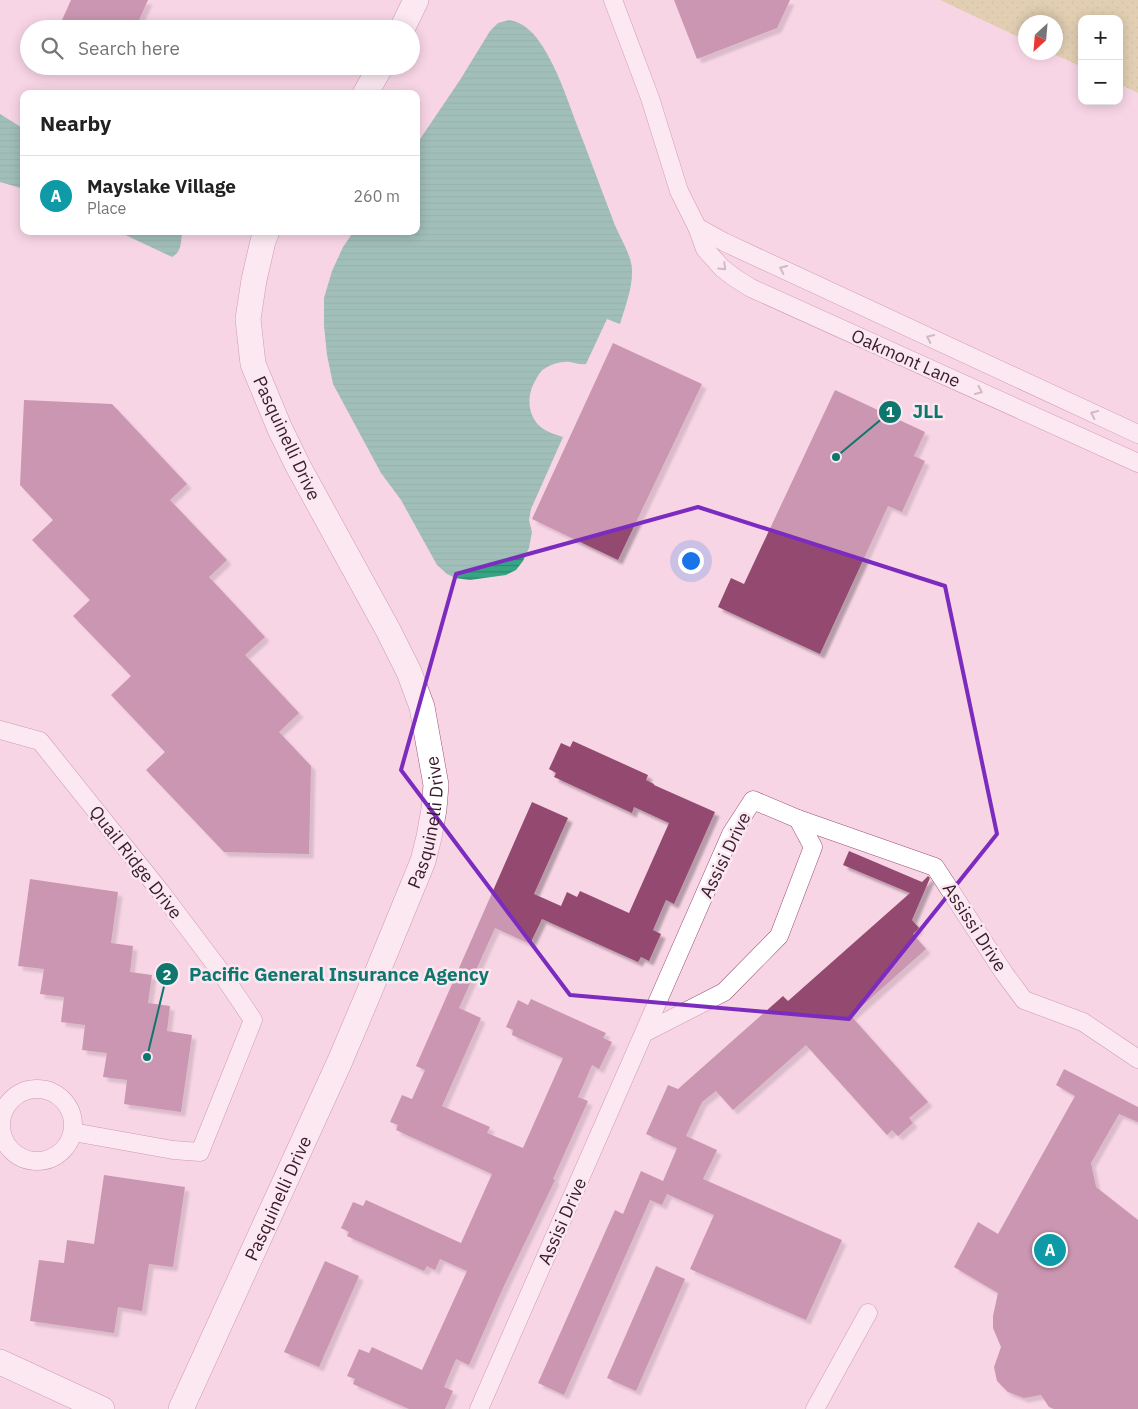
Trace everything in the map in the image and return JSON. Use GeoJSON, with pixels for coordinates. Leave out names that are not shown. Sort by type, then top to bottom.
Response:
{"type":"FeatureCollection","features":[{"type":"Feature","properties":{"kind":"street"},"geometry":{"type":"LineString","coordinates":[[406,20],[416,0]]}},
{"type":"Feature","properties":{"kind":"street","name":"Oakmont Lane"},"geometry":{"type":"LineString","coordinates":[[613,0],[650,98],[679,191],[706,249],[722,268],[750,288],[1138,463]]}},
{"type":"Feature","properties":{"kind":"street"},"geometry":{"type":"LineString","coordinates":[[367,90],[376,75]]}},
{"type":"Feature","properties":{"kind":"street","name":"Oakmont Lane"},"geometry":{"type":"LineString","coordinates":[[697,227],[750,254],[1138,434]]}},
{"type":"Feature","properties":{"kind":"street","name":"Pasquinelli Drive"},"geometry":{"type":"LineString","coordinates":[[181,1409],[340,1062],[423,861],[432,818],[436,785],[422,707],[409,672],[298,466],[276,421],[253,364],[248,319],[254,280],[265,235]]}},
{"type":"Feature","properties":{"kind":"street","name":"Quail Ridge Drive"},"geometry":{"type":"LineString","coordinates":[[0,730],[40,741],[160,891],[218,968],[253,1020],[200,1152],[173,1150],[74,1132]]}},
{"type":"Feature","properties":{"kind":"street","name":"Assisi Drive"},"geometry":{"type":"LineString","coordinates":[[479,1409],[731,834],[753,800],[798,819]]}},
{"type":"Feature","properties":{"kind":"street"},"geometry":{"type":"LineString","coordinates":[[644,1033],[724,992],[779,936],[813,847],[798,819]]}},
{"type":"Feature","properties":{"kind":"street","name":"Assissi Drive"},"geometry":{"type":"LineString","coordinates":[[798,819],[935,866],[1004,973],[1024,1000],[1083,1022],[1138,1059]]}},
{"type":"Feature","properties":{"kind":"street"},"geometry":{"type":"LineString","coordinates":[[30,1089],[44,1089],[58,1094],[68,1104],[73,1118],[74,1132],[68,1146],[58,1156],[44,1161],[30,1161],[17,1156],[7,1146],[1,1132],[1,1118],[6,1105],[17,1094],[30,1089]]}},
{"type":"Feature","properties":{"kind":"street"},"geometry":{"type":"LineString","coordinates":[[815,1409],[868,1313]]}},
{"type":"Feature","properties":{"kind":"street"},"geometry":{"type":"LineString","coordinates":[[0,1362],[102,1409]]}},
{"type":"Feature","properties":{"kind":"highlighted area"},"geometry":{"type":"Polygon","coordinates":[[[698,507],[945,586],[997,834],[849,1019],[570,995],[401,770],[456,574],[698,507]]]}},
{"type":"Feature","properties":{"kind":"shaded area"},"geometry":{"type":"Polygon","coordinates":[[[940,0],[1138,0],[1138,93],[1123,86],[1123,15],[1078,15],[1078,65],[1063,58],[1063,15],[1018,15],[1018,37],[940,0]]]}},
{"type":"Feature","properties":{"kind":"shaded area"},"geometry":{"type":"Polygon","coordinates":[[[509,20],[520,23],[533,33],[553,64],[615,226],[629,257],[632,276],[620,324],[607,319],[586,364],[560,362],[553,364],[542,370],[533,385],[530,397],[532,416],[545,430],[563,437],[531,509],[529,520],[532,532],[529,548],[523,561],[516,570],[506,575],[470,580],[455,578],[437,565],[401,500],[381,473],[333,384],[327,355],[324,298],[332,271],[343,247],[351,235],[420,235],[420,139],[490,31],[498,23],[509,20]]]}},
{"type":"Feature","properties":{"kind":"shaded area"},"geometry":{"type":"Polygon","coordinates":[[[0,114],[20,126],[20,188],[0,182],[0,114]]]}},
{"type":"Feature","properties":{"kind":"shaded area"},"geometry":{"type":"Polygon","coordinates":[[[125,235],[181,235],[178,252],[172,257],[125,235]]]}},
{"type":"Feature","properties":{"kind":"building"},"geometry":{"type":"Polygon","coordinates":[[[71,0],[148,0],[139,20],[62,20],[71,0]]]}},
{"type":"Feature","properties":{"kind":"building"},"geometry":{"type":"Polygon","coordinates":[[[674,0],[790,0],[777,28],[697,59],[674,0]]]}},
{"type":"Feature","properties":{"kind":"building"},"geometry":{"type":"Polygon","coordinates":[[[613,343],[702,384],[618,560],[532,519],[613,343]]]}},
{"type":"Feature","properties":{"kind":"building"},"geometry":{"type":"Polygon","coordinates":[[[835,390],[925,432],[914,456],[925,461],[902,512],[888,506],[820,654],[718,607],[731,578],[744,584],[835,390]]]}},
{"type":"Feature","properties":{"kind":"building"},"geometry":{"type":"Polygon","coordinates":[[[24,400],[112,404],[187,484],[170,500],[227,560],[209,577],[265,637],[245,655],[299,713],[279,732],[311,766],[309,854],[224,852],[146,770],[165,752],[111,695],[131,676],[73,616],[90,600],[32,540],[53,520],[20,485],[24,400]]]}},
{"type":"Feature","properties":{"kind":"building"},"geometry":{"type":"Polygon","coordinates":[[[573,741],[648,775],[646,780],[654,785],[715,812],[674,904],[666,900],[653,930],[661,934],[649,961],[641,957],[638,962],[542,919],[530,944],[495,928],[459,1008],[481,1018],[442,1106],[490,1127],[487,1133],[523,1148],[563,1058],[512,1035],[513,1030],[506,1027],[518,1000],[528,1005],[531,999],[606,1033],[603,1038],[612,1042],[599,1069],[592,1065],[578,1097],[588,1101],[553,1179],[555,1180],[503,1288],[469,1365],[456,1359],[444,1387],[453,1391],[445,1409],[409,1409],[353,1384],[355,1379],[347,1376],[359,1349],[369,1353],[372,1347],[422,1370],[467,1271],[440,1259],[435,1270],[427,1266],[424,1271],[347,1236],[349,1232],[341,1228],[353,1202],[363,1206],[366,1200],[461,1243],[492,1174],[396,1130],[398,1125],[390,1122],[402,1095],[412,1099],[425,1070],[416,1066],[532,802],[568,818],[534,894],[561,906],[567,892],[577,897],[580,891],[629,913],[669,823],[634,807],[632,813],[554,777],[556,773],[549,769],[561,743],[570,747],[573,741]]]}},
{"type":"Feature","properties":{"kind":"building"},"geometry":{"type":"Polygon","coordinates":[[[849,851],[922,882],[928,876],[930,878],[912,920],[919,928],[913,934],[926,949],[851,1016],[928,1102],[909,1118],[913,1123],[898,1136],[892,1130],[887,1135],[806,1045],[733,1110],[716,1091],[702,1102],[686,1136],[717,1150],[703,1179],[842,1240],[806,1320],[690,1269],[714,1215],[667,1194],[662,1205],[650,1200],[564,1395],[538,1383],[615,1210],[623,1214],[641,1171],[663,1181],[677,1148],[646,1134],[668,1085],[678,1089],[783,996],[788,1001],[910,893],[843,865],[849,851]]]}},
{"type":"Feature","properties":{"kind":"building"},"geometry":{"type":"Polygon","coordinates":[[[30,879],[118,892],[111,943],[133,946],[130,972],[152,975],[148,1003],[170,1006],[167,1031],[192,1035],[181,1112],[124,1104],[127,1080],[103,1077],[107,1053],[82,1050],[85,1025],[61,1022],[64,997],[40,994],[44,969],[18,966],[30,879]]]}},
{"type":"Feature","properties":{"kind":"building"},"geometry":{"type":"Polygon","coordinates":[[[1064,1069],[1138,1107],[1138,1122],[1119,1114],[1091,1163],[1096,1187],[1138,1220],[1138,1409],[1054,1409],[1049,1407],[1041,1395],[1024,1398],[1008,1392],[997,1381],[994,1367],[1001,1347],[993,1328],[993,1316],[998,1293],[954,1267],[978,1222],[998,1234],[1075,1096],[1056,1085],[1064,1069]]]}},
{"type":"Feature","properties":{"kind":"building"},"geometry":{"type":"Polygon","coordinates":[[[104,1175],[185,1187],[173,1267],[149,1264],[142,1311],[118,1307],[114,1333],[30,1321],[39,1260],[64,1263],[67,1240],[94,1244],[104,1175]]]}},
{"type":"Feature","properties":{"kind":"building"},"geometry":{"type":"Polygon","coordinates":[[[325,1261],[359,1276],[319,1367],[284,1352],[325,1261]]]}},
{"type":"Feature","properties":{"kind":"building"},"geometry":{"type":"Polygon","coordinates":[[[656,1266],[685,1279],[636,1391],[607,1378],[656,1266]]]}},
{"type":"Feature","properties":{"kind":"place","name":"JLL"},"geometry":{"type":"Point","coordinates":[836,457]}},
{"type":"Feature","properties":{"kind":"place","name":"Pacific General Insurance Agency"},"geometry":{"type":"Point","coordinates":[147,1057]}},
{"type":"Feature","properties":{"kind":"place","name":"Mayslake Village"},"geometry":{"type":"Point","coordinates":[1050,1250]}}]}
